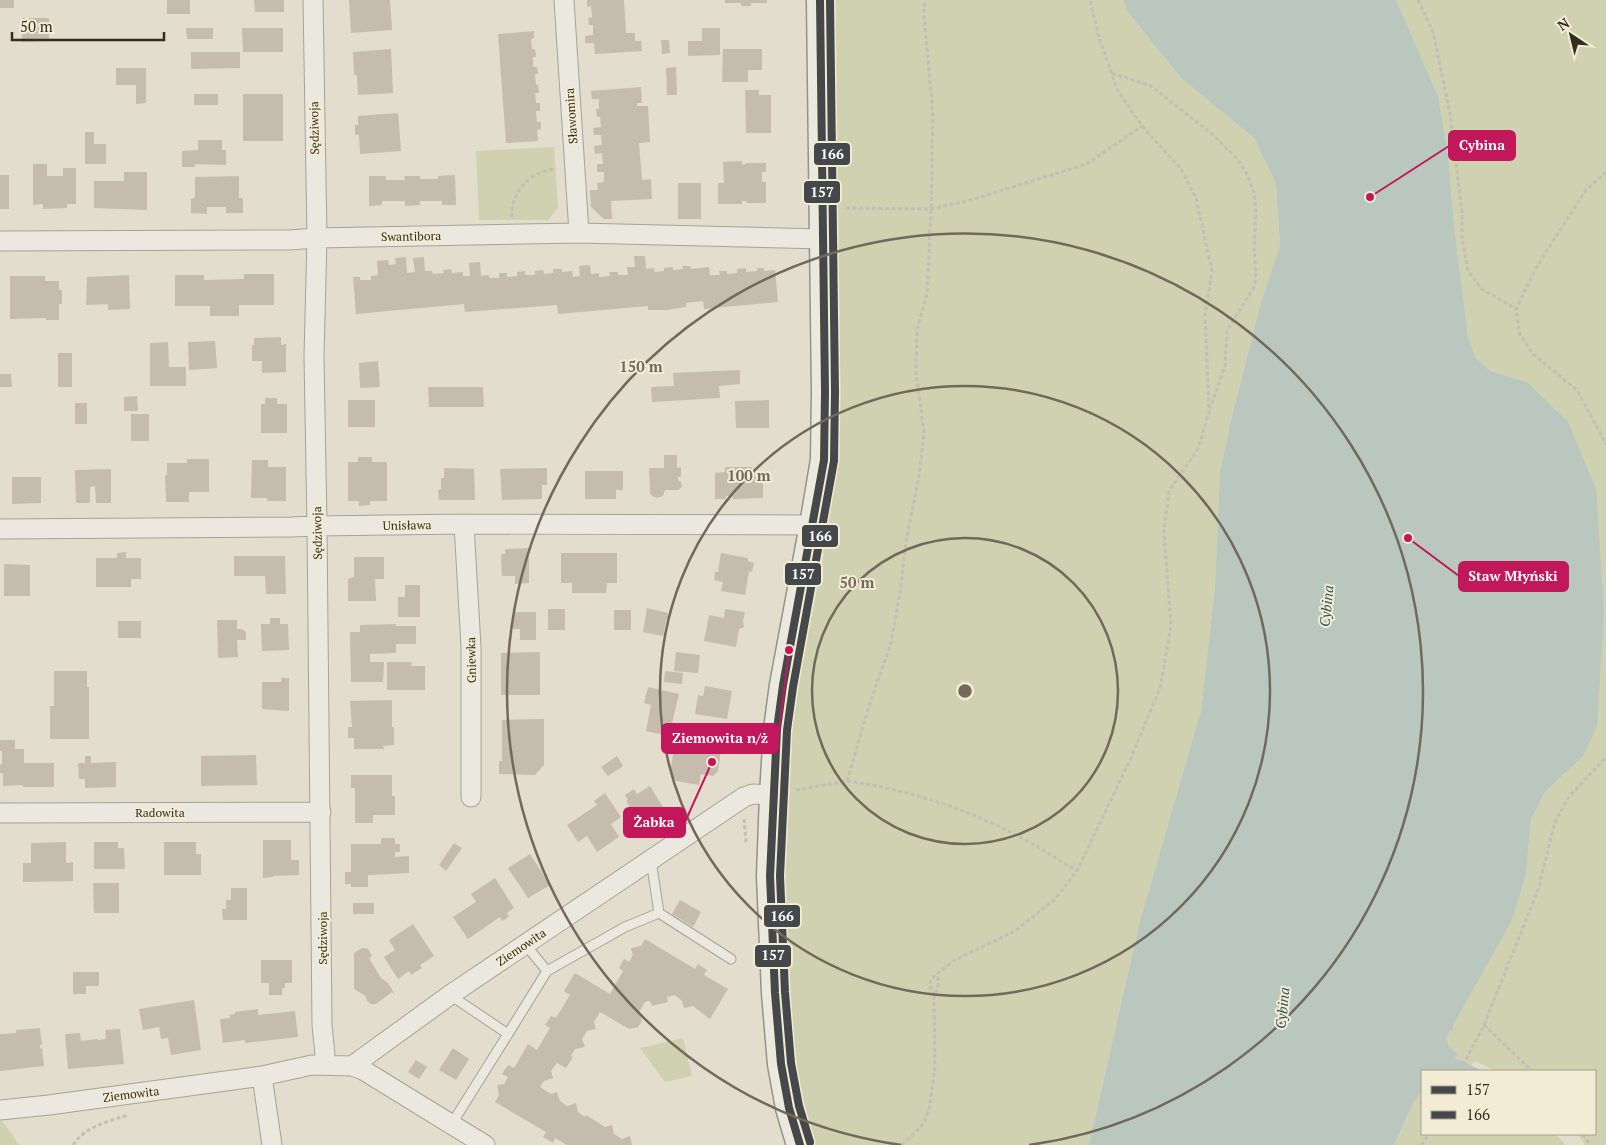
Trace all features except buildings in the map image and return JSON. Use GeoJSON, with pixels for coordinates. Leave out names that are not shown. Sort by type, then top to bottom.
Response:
{"type":"FeatureCollection","features":[{"type":"Feature","properties":{"kind":"street","name":"Sędziwoja"},"geometry":{"type":"LineString","coordinates":[[313,0],[317,238],[314,356],[321,812],[322,1025],[326,1065]]}},
{"type":"Feature","properties":{"kind":"street","name":"Sławomira"},"geometry":{"type":"LineString","coordinates":[[564,0],[579,233]]}},
{"type":"Feature","properties":{"kind":"street"},"geometry":{"type":"LineString","coordinates":[[800,1145],[785,1089],[781,1064],[775,993],[770,876],[773,795],[783,685],[824,460],[820,0]]}},
{"type":"Feature","properties":{"kind":"street","name":"Swantibora"},"geometry":{"type":"LineString","coordinates":[[0,242],[279,240],[579,233],[823,239]]}},
{"type":"Feature","properties":{"kind":"street","name":"Unisława"},"geometry":{"type":"LineString","coordinates":[[0,529],[464,524],[813,525]]}},
{"type":"Feature","properties":{"kind":"street","name":"Gniewka"},"geometry":{"type":"LineString","coordinates":[[464,524],[471,646],[471,797]]}},
{"type":"Feature","properties":{"kind":"street","name":"Ziemowita"},"geometry":{"type":"LineString","coordinates":[[0,1110],[167,1090],[262,1076],[312,1065],[352,1066],[450,995],[744,797],[753,794],[773,795]]}},
{"type":"Feature","properties":{"kind":"street","name":"Radowita"},"geometry":{"type":"LineString","coordinates":[[0,813],[321,812]]}},
{"type":"Feature","properties":{"kind":"street"},"geometry":{"type":"LineString","coordinates":[[352,1066],[363,1070],[485,1145]]}},
{"type":"Feature","properties":{"kind":"street"},"geometry":{"type":"LineString","coordinates":[[262,1076],[272,1145]]}},
{"type":"Feature","properties":{"kind":"lane"},"geometry":{"type":"LineString","coordinates":[[651,859],[659,913],[731,959]]}},
{"type":"Feature","properties":{"kind":"lane"},"geometry":{"type":"LineString","coordinates":[[451,1125],[547,971],[625,927],[659,913]]}},
{"type":"Feature","properties":{"kind":"lane"},"geometry":{"type":"LineString","coordinates":[[525,944],[547,971]]}},
{"type":"Feature","properties":{"kind":"lane"},"geometry":{"type":"LineString","coordinates":[[450,995],[508,1034]]}},
{"type":"Feature","properties":{"kind":"path"},"geometry":{"type":"LineString","coordinates":[[847,781],[868,709],[891,643],[906,542],[920,476],[924,433],[916,371],[917,329],[927,296],[933,115],[924,0]]}},
{"type":"Feature","properties":{"kind":"path"},"geometry":{"type":"LineString","coordinates":[[1090,0],[1099,37],[1117,89],[1142,126],[1180,169],[1196,198],[1212,271],[1205,314],[1209,412]]}},
{"type":"Feature","properties":{"kind":"path"},"geometry":{"type":"LineString","coordinates":[[1418,0],[1433,32],[1450,114],[1462,212],[1462,238],[1468,271],[1482,289],[1516,309]]}},
{"type":"Feature","properties":{"kind":"path"},"geometry":{"type":"LineString","coordinates":[[902,1145],[921,1127],[929,1112],[935,1066],[934,997],[930,983],[931,979],[953,961],[1015,932],[1055,899],[1077,871],[1131,758],[1160,688],[1172,626],[1164,532],[1170,491],[1198,449],[1225,366],[1226,332],[1254,287],[1256,272],[1254,247],[1256,211],[1254,193],[1246,172],[1238,160],[1212,134],[1151,86],[1112,73]]}},
{"type":"Feature","properties":{"kind":"path"},"geometry":{"type":"LineString","coordinates":[[822,207],[931,210],[967,201],[1087,164],[1142,126]]}},
{"type":"Feature","properties":{"kind":"path"},"geometry":{"type":"LineString","coordinates":[[512,220],[512,205],[522,186],[539,172],[556,169]]}},
{"type":"Feature","properties":{"kind":"path"},"geometry":{"type":"LineString","coordinates":[[1606,172],[1585,191],[1536,268],[1516,309],[1520,335],[1534,354],[1577,390],[1606,444]]}},
{"type":"Feature","properties":{"kind":"path"},"geometry":{"type":"LineString","coordinates":[[1460,1070],[1484,1025],[1538,890],[1555,822],[1568,798],[1606,757]]}},
{"type":"Feature","properties":{"kind":"path"},"geometry":{"type":"LineString","coordinates":[[773,795],[847,781],[872,785],[971,814],[1030,842],[1077,871]]}},
{"type":"Feature","properties":{"kind":"path"},"geometry":{"type":"LineString","coordinates":[[934,997],[938,988],[938,973]]}},
{"type":"Feature","properties":{"kind":"path"},"geometry":{"type":"LineString","coordinates":[[1484,1025],[1531,1070]]}},
{"type":"Feature","properties":{"kind":"path"},"geometry":{"type":"LineString","coordinates":[[1450,1028],[1455,1031]]}},
{"type":"Feature","properties":{"kind":"path"},"geometry":{"type":"LineString","coordinates":[[73,1145],[79,1136],[92,1126],[129,1115]]}},
{"type":"Feature","properties":{"kind":"green space"},"geometry":{"type":"Polygon","coordinates":[[[829,0],[1123,0],[1127,11],[1181,78],[1254,138],[1276,184],[1280,245],[1260,306],[1220,471],[1215,587],[1201,711],[1140,921],[1089,1145],[810,1145],[789,1049],[781,924],[787,740],[804,623],[810,624],[824,554],[817,552],[829,0]]]}},
{"type":"Feature","properties":{"kind":"green space"},"geometry":{"type":"Polygon","coordinates":[[[1396,0],[1606,0],[1606,1145],[1585,1145],[1579,1135],[1596,1135],[1596,1070],[1495,1070],[1474,1061],[1471,1066],[1454,1056],[1446,1038],[1526,874],[1531,820],[1545,792],[1583,756],[1527,382],[1490,371],[1475,357],[1468,336],[1454,225],[1448,154],[1438,96],[1396,0]]]}},
{"type":"Feature","properties":{"kind":"green space"},"geometry":{"type":"Polygon","coordinates":[[[554,147],[558,208],[548,220],[479,220],[476,151],[554,147]]]}},
{"type":"Feature","properties":{"kind":"green space"},"geometry":{"type":"Polygon","coordinates":[[[683,1038],[692,1076],[665,1082],[640,1048],[683,1038]]]}},
{"type":"Feature","properties":{"kind":"green space"},"geometry":{"type":"Polygon","coordinates":[[[1421,1092],[1421,1135],[1556,1135],[1566,1145],[1394,1145],[1413,1103],[1421,1092]]]}},
{"type":"Feature","properties":{"kind":"green space"},"geometry":{"type":"Polygon","coordinates":[[[0,1120],[5,1124],[19,1145],[0,1145],[0,1120]]]}},
{"type":"Feature","properties":{"kind":"water"},"geometry":{"type":"Polygon","coordinates":[[[1123,0],[1396,0],[1438,96],[1448,154],[1454,225],[1468,336],[1475,357],[1490,371],[1527,382],[1568,422],[1596,489],[1604,612],[1597,726],[1583,756],[1545,792],[1531,820],[1526,874],[1512,920],[1446,1038],[1449,1047],[1457,1054],[1455,1058],[1481,1070],[1421,1070],[1421,1092],[1413,1103],[1394,1145],[1089,1145],[1140,921],[1201,711],[1215,587],[1220,471],[1260,306],[1280,245],[1276,184],[1254,138],[1181,78],[1127,11],[1123,0]]]}},
{"type":"Feature","properties":{"kind":"transit line","name":"157"},"geometry":{"type":"LineString","coordinates":[[800,1145],[789,1108],[781,1064],[775,993],[770,876],[777,729],[783,685],[824,460],[825,392],[820,0]]}},
{"type":"Feature","properties":{"kind":"transit line","name":"166"},"geometry":{"type":"LineString","coordinates":[[810,1142],[799,1106],[791,1063],[785,992],[780,876],[787,730],[834,461],[835,392],[830,0]]}},
{"type":"Feature","properties":{"kind":"place","name":"Cybina"},"geometry":{"type":"Point","coordinates":[1370,197]}},
{"type":"Feature","properties":{"kind":"place","name":"Staw Młyński"},"geometry":{"type":"Point","coordinates":[1408,538]}},
{"type":"Feature","properties":{"kind":"place","name":"Ziemowita n/ż"},"geometry":{"type":"Point","coordinates":[789,650]}},
{"type":"Feature","properties":{"kind":"place","name":"Żabka"},"geometry":{"type":"Point","coordinates":[712,762]}}]}
